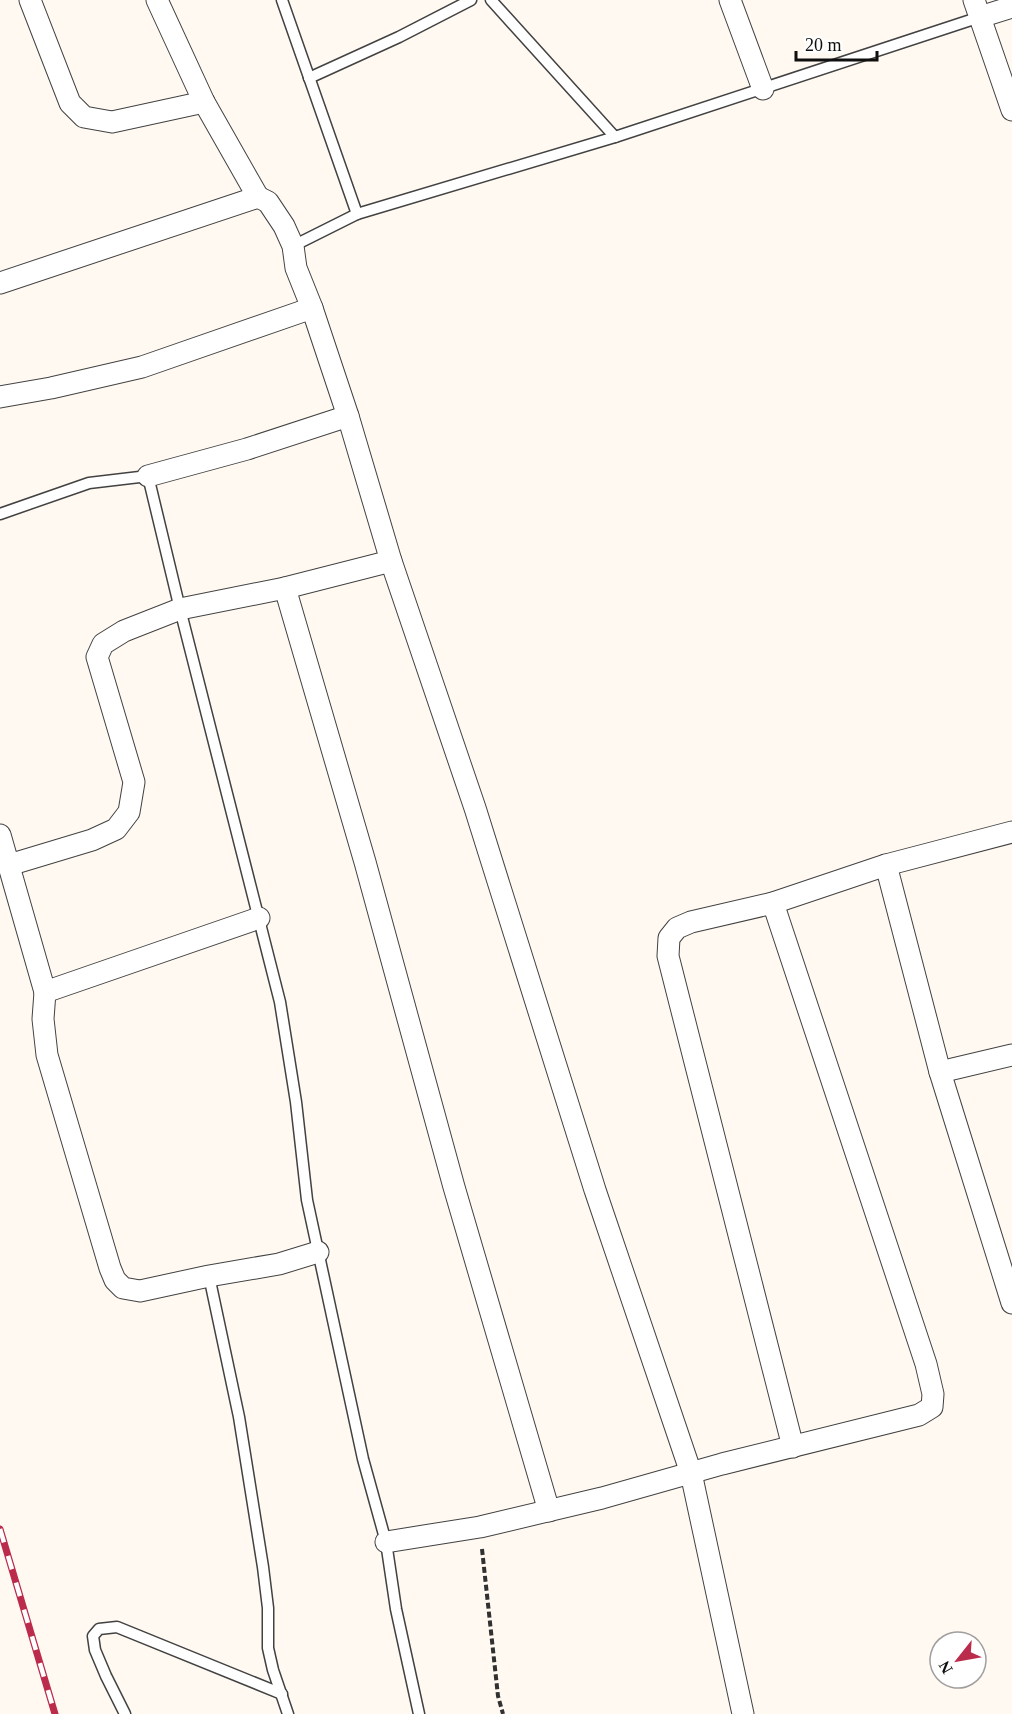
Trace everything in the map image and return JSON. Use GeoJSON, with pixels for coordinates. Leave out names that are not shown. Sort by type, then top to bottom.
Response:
{"type":"FeatureCollection","features":[{"type":"Feature","properties":{"kind":"street"},"geometry":{"type":"LineString","coordinates":[[30,0],[70,103],[84,117],[112,122],[204,102]]}},
{"type":"Feature","properties":{"kind":"street"},"geometry":{"type":"LineString","coordinates":[[157,0],[204,102],[258,197],[268,202],[284,226],[293,246],[296,268],[312,308],[348,416],[391,561],[475,808],[594,1190],[692,1473],[743,1714]]}},
{"type":"Feature","properties":{"kind":"street"},"geometry":{"type":"LineString","coordinates":[[730,0],[763,89]]}},
{"type":"Feature","properties":{"kind":"street"},"geometry":{"type":"LineString","coordinates":[[1012,7],[977,9],[1012,110]]}},
{"type":"Feature","properties":{"kind":"street"},"geometry":{"type":"LineString","coordinates":[[1,279],[258,197]]}},
{"type":"Feature","properties":{"kind":"street"},"geometry":{"type":"LineString","coordinates":[[0,397],[142,367],[312,308]]}},
{"type":"Feature","properties":{"kind":"street"},"geometry":{"type":"LineString","coordinates":[[148,476],[247,449],[348,416]]}},
{"type":"Feature","properties":{"kind":"street"},"geometry":{"type":"LineString","coordinates":[[9,865],[92,840],[116,829],[129,812],[134,782],[97,657],[103,644],[124,631],[180,609],[285,588],[391,561]]}},
{"type":"Feature","properties":{"kind":"street"},"geometry":{"type":"LineString","coordinates":[[285,588],[365,862],[454,1187],[549,1511]]}},
{"type":"Feature","properties":{"kind":"street"},"geometry":{"type":"LineString","coordinates":[[793,1447],[668,956],[669,938],[677,928],[691,922],[774,903],[886,865],[1012,832]]}},
{"type":"Feature","properties":{"kind":"street"},"geometry":{"type":"LineString","coordinates":[[0,835],[45,992],[43,1019],[47,1055],[106,1257],[115,1280],[123,1288],[140,1291],[162,1288],[209,1276],[279,1264],[318,1252]]}},
{"type":"Feature","properties":{"kind":"street"},"geometry":{"type":"LineString","coordinates":[[886,865],[940,1072],[1012,1303]]}},
{"type":"Feature","properties":{"kind":"street"},"geometry":{"type":"LineString","coordinates":[[387,1542],[480,1527],[549,1511],[919,1415],[932,1407],[933,1394],[926,1364],[774,903]]}},
{"type":"Feature","properties":{"kind":"street"},"geometry":{"type":"LineString","coordinates":[[45,992],[260,918]]}},
{"type":"Feature","properties":{"kind":"street"},"geometry":{"type":"LineString","coordinates":[[940,1072],[1012,1055]]}},
{"type":"Feature","properties":{"kind":"lane"},"geometry":{"type":"LineString","coordinates":[[282,0],[357,214]]}},
{"type":"Feature","properties":{"kind":"lane"},"geometry":{"type":"LineString","coordinates":[[309,78],[399,37],[471,0]]}},
{"type":"Feature","properties":{"kind":"lane"},"geometry":{"type":"LineString","coordinates":[[491,0],[615,138]]}},
{"type":"Feature","properties":{"kind":"lane"},"geometry":{"type":"LineString","coordinates":[[293,246],[357,214],[615,138],[763,89],[977,9]]}},
{"type":"Feature","properties":{"kind":"lane"},"geometry":{"type":"LineString","coordinates":[[0,514],[89,483],[148,476],[280,1002],[296,1102],[307,1200],[363,1460],[387,1542],[396,1609],[419,1714]]}},
{"type":"Feature","properties":{"kind":"lane"},"geometry":{"type":"LineString","coordinates":[[209,1276],[239,1417],[262,1555],[268,1648],[288,1714]]}},
{"type":"Feature","properties":{"kind":"lane"},"geometry":{"type":"LineString","coordinates":[[125,1714],[95,1650],[93,1636],[99,1629],[117,1627],[282,1694]]}},
{"type":"Feature","properties":{"kind":"path"},"geometry":{"type":"LineString","coordinates":[[480,1527],[498,1696],[503,1714]]}},
{"type":"Feature","properties":{"kind":"railway"},"geometry":{"type":"LineString","coordinates":[[0,1529],[55,1714]]}}]}
